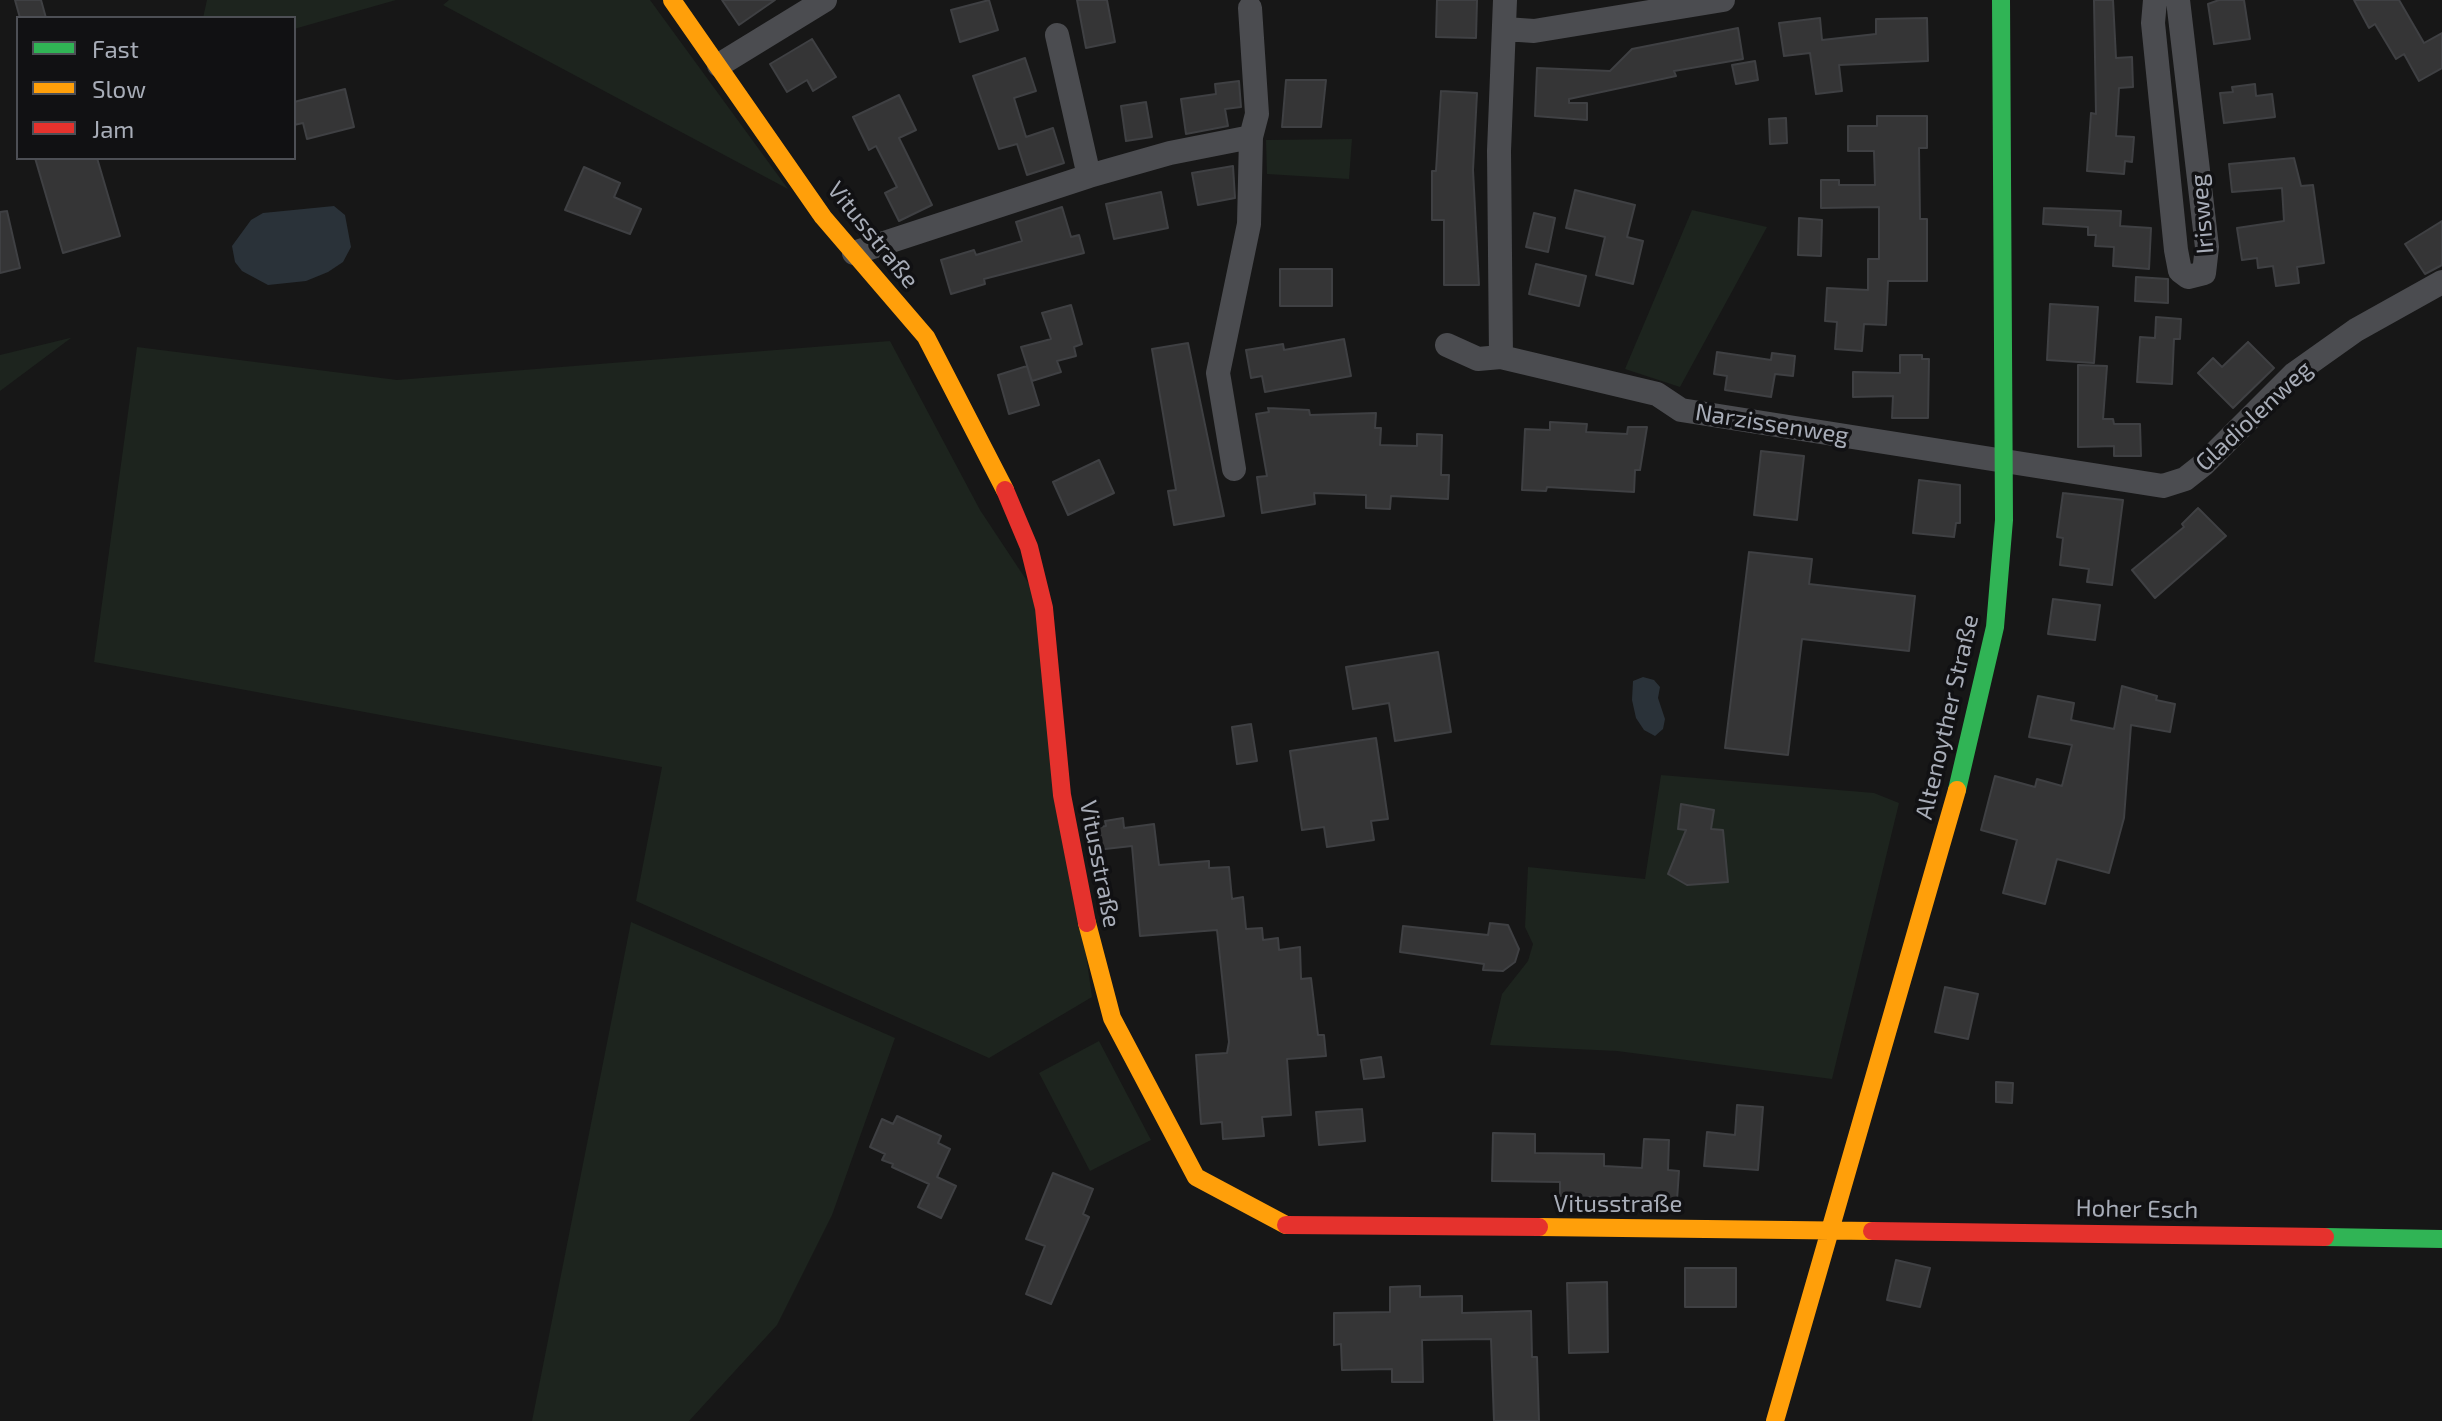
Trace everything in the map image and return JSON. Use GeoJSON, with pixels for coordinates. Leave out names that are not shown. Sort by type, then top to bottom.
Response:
{"type":"FeatureCollection","features":[{"type":"Feature","properties":{"kind":"street","name":"Vitusstraße"},"geometry":{"type":"LineString","coordinates":[[672,0],[823,217],[926,337],[1003,484],[1029,547],[1044,608],[1062,795],[1092,948],[1112,1018],[1196,1177],[1284,1225],[1832,1229]]}},
{"type":"Feature","properties":{"kind":"street"},"geometry":{"type":"LineString","coordinates":[[719,65],[825,0]]}},
{"type":"Feature","properties":{"kind":"street"},"geometry":{"type":"LineString","coordinates":[[1501,357],[1499,151],[1505,0]]}},
{"type":"Feature","properties":{"kind":"street"},"geometry":{"type":"LineString","coordinates":[[1505,29],[1534,31],[1723,0]]}},
{"type":"Feature","properties":{"kind":"street","name":"Altenoyther Straße"},"geometry":{"type":"LineString","coordinates":[[1775,1421],[1919,929],[1985,676],[2002,568],[2001,0]]}},
{"type":"Feature","properties":{"kind":"street","name":"Irisweg"},"geometry":{"type":"LineString","coordinates":[[2155,0],[2153,23],[2176,250],[2180,271],[2188,277],[2204,273],[2207,247],[2178,0]]}},
{"type":"Feature","properties":{"kind":"street"},"geometry":{"type":"LineString","coordinates":[[1234,469],[1218,373],[1249,224],[1251,137],[1257,114],[1250,8]]}},
{"type":"Feature","properties":{"kind":"street"},"geometry":{"type":"LineString","coordinates":[[1057,35],[1089,176]]}},
{"type":"Feature","properties":{"kind":"street"},"geometry":{"type":"LineString","coordinates":[[854,253],[1089,176],[1170,153],[1251,137]]}},
{"type":"Feature","properties":{"kind":"street","name":"Gladiolenweg"},"geometry":{"type":"LineString","coordinates":[[2003,459],[2080,476],[2163,486],[2185,479],[2294,374],[2356,330],[2442,282]]}},
{"type":"Feature","properties":{"kind":"street","name":"Narzissenweg"},"geometry":{"type":"LineString","coordinates":[[1447,345],[1478,359],[1501,357],[1657,394],[1681,410],[2003,459]]}},
{"type":"Feature","properties":{"kind":"street","name":"Hoher Esch"},"geometry":{"type":"LineString","coordinates":[[1832,1229],[2442,1239]]}},
{"type":"Feature","properties":{"kind":"shaded area"},"geometry":{"type":"Polygon","coordinates":[[[207,0],[396,0],[296,28],[296,16],[203,16],[207,0]]]}},
{"type":"Feature","properties":{"kind":"shaded area"},"geometry":{"type":"Polygon","coordinates":[[[449,0],[650,0],[788,189],[443,5],[449,0]]]}},
{"type":"Feature","properties":{"kind":"shaded area"},"geometry":{"type":"Polygon","coordinates":[[[1352,139],[1349,179],[1267,174],[1266,140],[1352,139]]]}},
{"type":"Feature","properties":{"kind":"shaded area"},"geometry":{"type":"Polygon","coordinates":[[[334,206],[345,215],[351,247],[343,262],[328,272],[306,281],[268,285],[242,271],[235,262],[232,246],[251,220],[263,213],[334,206]]]}},
{"type":"Feature","properties":{"kind":"shaded area"},"geometry":{"type":"Polygon","coordinates":[[[1692,210],[1767,227],[1680,387],[1625,369],[1692,210]]]}},
{"type":"Feature","properties":{"kind":"shaded area"},"geometry":{"type":"Polygon","coordinates":[[[71,338],[0,391],[0,355],[71,338]]]}},
{"type":"Feature","properties":{"kind":"shaded area"},"geometry":{"type":"Polygon","coordinates":[[[890,341],[980,510],[1035,593],[1092,997],[989,1058],[636,901],[662,767],[94,662],[137,347],[397,380],[890,341]]]}},
{"type":"Feature","properties":{"kind":"shaded area"},"geometry":{"type":"Polygon","coordinates":[[[1643,677],[1654,680],[1660,687],[1658,698],[1665,719],[1663,729],[1655,736],[1644,730],[1636,718],[1632,700],[1633,681],[1643,677]]]}},
{"type":"Feature","properties":{"kind":"shaded area"},"geometry":{"type":"Polygon","coordinates":[[[1661,775],[1874,793],[1899,803],[1832,1079],[1617,1051],[1490,1045],[1502,994],[1528,961],[1533,944],[1525,927],[1528,867],[1645,879],[1661,775]]]}},
{"type":"Feature","properties":{"kind":"shaded area"},"geometry":{"type":"Polygon","coordinates":[[[631,922],[895,1038],[832,1215],[777,1325],[689,1421],[532,1421],[631,922]]]}},
{"type":"Feature","properties":{"kind":"shaded area"},"geometry":{"type":"Polygon","coordinates":[[[1099,1041],[1151,1140],[1090,1171],[1039,1073],[1099,1041]]]}},
{"type":"Feature","properties":{"kind":"building"},"geometry":{"type":"Polygon","coordinates":[[[15,0],[41,0],[45,16],[19,16],[15,0]]]}},
{"type":"Feature","properties":{"kind":"building"},"geometry":{"type":"Polygon","coordinates":[[[722,0],[775,0],[739,25],[722,0]]]}},
{"type":"Feature","properties":{"kind":"building"},"geometry":{"type":"Polygon","coordinates":[[[989,0],[998,30],[960,42],[951,10],[989,0]]]}},
{"type":"Feature","properties":{"kind":"building"},"geometry":{"type":"Polygon","coordinates":[[[1077,0],[1107,0],[1115,42],[1086,48],[1077,0]]]}},
{"type":"Feature","properties":{"kind":"building"},"geometry":{"type":"Polygon","coordinates":[[[1437,0],[1477,0],[1476,38],[1436,37],[1437,0]]]}},
{"type":"Feature","properties":{"kind":"building"},"geometry":{"type":"Polygon","coordinates":[[[2094,0],[2113,0],[2116,58],[2132,57],[2133,87],[2119,88],[2116,136],[2134,137],[2132,162],[2125,161],[2124,174],[2087,171],[2091,113],[2096,114],[2094,0]]]}},
{"type":"Feature","properties":{"kind":"building"},"geometry":{"type":"Polygon","coordinates":[[[2219,0],[2244,0],[2250,39],[2214,44],[2208,4],[2219,0]]]}},
{"type":"Feature","properties":{"kind":"building"},"geometry":{"type":"Polygon","coordinates":[[[2354,0],[2399,0],[2424,43],[2442,33],[2442,68],[2419,81],[2404,54],[2396,59],[2375,24],[2369,28],[2354,0]]]}},
{"type":"Feature","properties":{"kind":"building"},"geometry":{"type":"Polygon","coordinates":[[[1820,18],[1822,40],[1876,34],[1876,19],[1927,18],[1928,61],[1839,65],[1842,91],[1816,94],[1810,53],[1784,56],[1779,23],[1820,18]]]}},
{"type":"Feature","properties":{"kind":"building"},"geometry":{"type":"Polygon","coordinates":[[[1738,28],[1743,59],[1674,71],[1676,76],[1569,99],[1569,103],[1587,103],[1587,120],[1535,116],[1537,68],[1610,71],[1632,49],[1738,28]]]}},
{"type":"Feature","properties":{"kind":"building"},"geometry":{"type":"Polygon","coordinates":[[[812,39],[836,77],[813,91],[807,80],[787,92],[770,64],[812,39]]]}},
{"type":"Feature","properties":{"kind":"building"},"geometry":{"type":"Polygon","coordinates":[[[1025,58],[1036,91],[1014,98],[1026,137],[1053,128],[1064,163],[1027,175],[1017,144],[999,149],[973,76],[1025,58]]]}},
{"type":"Feature","properties":{"kind":"building"},"geometry":{"type":"Polygon","coordinates":[[[1755,61],[1758,80],[1736,84],[1732,65],[1755,61]]]}},
{"type":"Feature","properties":{"kind":"building"},"geometry":{"type":"Polygon","coordinates":[[[1286,80],[1326,80],[1321,127],[1282,127],[1286,80]]]}},
{"type":"Feature","properties":{"kind":"building"},"geometry":{"type":"Polygon","coordinates":[[[1239,81],[1241,107],[1225,109],[1228,126],[1186,134],[1181,99],[1216,94],[1215,84],[1239,81]]]}},
{"type":"Feature","properties":{"kind":"building"},"geometry":{"type":"Polygon","coordinates":[[[2255,84],[2256,96],[2272,94],[2275,117],[2224,123],[2220,93],[2233,92],[2232,87],[2255,84]]]}},
{"type":"Feature","properties":{"kind":"building"},"geometry":{"type":"Polygon","coordinates":[[[345,89],[354,127],[307,139],[303,123],[296,125],[296,101],[345,89]]]}},
{"type":"Feature","properties":{"kind":"building"},"geometry":{"type":"Polygon","coordinates":[[[1441,91],[1477,93],[1473,170],[1479,285],[1444,285],[1444,220],[1432,220],[1432,171],[1436,171],[1441,91]]]}},
{"type":"Feature","properties":{"kind":"building"},"geometry":{"type":"Polygon","coordinates":[[[899,95],[916,130],[899,138],[932,205],[899,221],[885,193],[897,187],[876,146],[869,150],[853,117],[899,95]]]}},
{"type":"Feature","properties":{"kind":"building"},"geometry":{"type":"Polygon","coordinates":[[[1146,102],[1152,137],[1126,141],[1121,106],[1146,102]]]}},
{"type":"Feature","properties":{"kind":"building"},"geometry":{"type":"Polygon","coordinates":[[[1877,116],[1927,116],[1927,148],[1919,148],[1920,219],[1927,219],[1927,281],[1888,281],[1886,325],[1864,324],[1862,351],[1835,349],[1837,322],[1825,321],[1827,288],[1868,290],[1868,259],[1879,259],[1879,207],[1821,208],[1821,180],[1839,180],[1839,185],[1875,185],[1874,151],[1848,151],[1848,126],[1877,126],[1877,116]]]}},
{"type":"Feature","properties":{"kind":"building"},"geometry":{"type":"Polygon","coordinates":[[[1786,118],[1787,143],[1770,144],[1769,119],[1786,118]]]}},
{"type":"Feature","properties":{"kind":"building"},"geometry":{"type":"Polygon","coordinates":[[[2294,158],[2301,186],[2313,185],[2324,263],[2297,267],[2299,283],[2276,286],[2273,266],[2258,268],[2257,258],[2242,260],[2237,228],[2284,221],[2282,188],[2232,192],[2229,164],[2294,158]]]}},
{"type":"Feature","properties":{"kind":"building"},"geometry":{"type":"Polygon","coordinates":[[[36,160],[98,160],[120,236],[63,253],[36,160]]]}},
{"type":"Feature","properties":{"kind":"building"},"geometry":{"type":"Polygon","coordinates":[[[1233,166],[1235,198],[1198,205],[1192,173],[1233,166]]]}},
{"type":"Feature","properties":{"kind":"building"},"geometry":{"type":"Polygon","coordinates":[[[584,167],[620,183],[614,197],[641,209],[630,234],[565,210],[584,167]]]}},
{"type":"Feature","properties":{"kind":"building"},"geometry":{"type":"Polygon","coordinates":[[[1575,190],[1635,205],[1627,237],[1643,241],[1633,284],[1596,275],[1605,237],[1566,228],[1575,190]]]}},
{"type":"Feature","properties":{"kind":"building"},"geometry":{"type":"Polygon","coordinates":[[[1161,192],[1168,228],[1114,239],[1106,204],[1161,192]]]}},
{"type":"Feature","properties":{"kind":"building"},"geometry":{"type":"Polygon","coordinates":[[[1062,207],[1071,237],[1079,235],[1084,253],[984,279],[985,284],[951,294],[941,260],[974,250],[976,255],[1022,241],[1016,222],[1062,207]]]}},
{"type":"Feature","properties":{"kind":"building"},"geometry":{"type":"Polygon","coordinates":[[[2044,208],[2121,211],[2120,226],[2151,228],[2149,269],[2113,266],[2114,247],[2095,246],[2096,235],[2088,235],[2088,227],[2043,224],[2044,208]]]}},
{"type":"Feature","properties":{"kind":"building"},"geometry":{"type":"Polygon","coordinates":[[[7,211],[20,268],[0,273],[0,212],[7,211]]]}},
{"type":"Feature","properties":{"kind":"building"},"geometry":{"type":"Polygon","coordinates":[[[1534,213],[1555,218],[1548,252],[1526,247],[1534,213]]]}},
{"type":"Feature","properties":{"kind":"building"},"geometry":{"type":"Polygon","coordinates":[[[1799,218],[1822,220],[1821,256],[1798,255],[1799,218]]]}},
{"type":"Feature","properties":{"kind":"building"},"geometry":{"type":"Polygon","coordinates":[[[2442,221],[2442,265],[2425,274],[2405,244],[2442,221]]]}},
{"type":"Feature","properties":{"kind":"building"},"geometry":{"type":"Polygon","coordinates":[[[1536,264],[1586,276],[1579,306],[1529,294],[1536,264]]]}},
{"type":"Feature","properties":{"kind":"building"},"geometry":{"type":"Polygon","coordinates":[[[1280,269],[1332,269],[1332,306],[1280,306],[1280,269]]]}},
{"type":"Feature","properties":{"kind":"building"},"geometry":{"type":"Polygon","coordinates":[[[2136,277],[2168,279],[2168,303],[2135,301],[2136,277]]]}},
{"type":"Feature","properties":{"kind":"building"},"geometry":{"type":"Polygon","coordinates":[[[2050,304],[2098,307],[2094,363],[2047,360],[2050,304]]]}},
{"type":"Feature","properties":{"kind":"building"},"geometry":{"type":"Polygon","coordinates":[[[1071,305],[1082,344],[1074,347],[1076,356],[1057,361],[1061,372],[1032,381],[1021,347],[1051,339],[1042,313],[1071,305]]]}},
{"type":"Feature","properties":{"kind":"building"},"geometry":{"type":"Polygon","coordinates":[[[2156,317],[2181,319],[2180,339],[2174,339],[2172,384],[2137,382],[2140,337],[2155,338],[2156,317]]]}},
{"type":"Feature","properties":{"kind":"building"},"geometry":{"type":"Polygon","coordinates":[[[1344,339],[1351,376],[1265,392],[1262,376],[1251,378],[1246,350],[1283,344],[1284,350],[1344,339]]]}},
{"type":"Feature","properties":{"kind":"building"},"geometry":{"type":"Polygon","coordinates":[[[2248,342],[2274,368],[2233,408],[2198,373],[2213,358],[2222,367],[2248,342]]]}},
{"type":"Feature","properties":{"kind":"building"},"geometry":{"type":"Polygon","coordinates":[[[1188,343],[1224,516],[1174,525],[1168,491],[1176,490],[1152,349],[1188,343]]]}},
{"type":"Feature","properties":{"kind":"building"},"geometry":{"type":"Polygon","coordinates":[[[1717,352],[1771,360],[1772,353],[1795,356],[1793,376],[1775,374],[1771,397],[1725,390],[1727,376],[1714,374],[1717,352]]]}},
{"type":"Feature","properties":{"kind":"building"},"geometry":{"type":"Polygon","coordinates":[[[1900,355],[1922,355],[1922,359],[1929,359],[1928,418],[1892,418],[1893,396],[1853,397],[1853,372],[1900,373],[1900,355]]]}},
{"type":"Feature","properties":{"kind":"building"},"geometry":{"type":"Polygon","coordinates":[[[2078,365],[2107,366],[2103,419],[2113,419],[2114,424],[2140,424],[2141,456],[2114,456],[2114,446],[2078,447],[2078,365]]]}},
{"type":"Feature","properties":{"kind":"building"},"geometry":{"type":"Polygon","coordinates":[[[1027,366],[1039,405],[1009,414],[998,375],[1027,366]]]}},
{"type":"Feature","properties":{"kind":"building"},"geometry":{"type":"Polygon","coordinates":[[[1268,408],[1309,410],[1310,415],[1376,413],[1375,428],[1381,428],[1380,445],[1417,446],[1417,434],[1442,435],[1441,475],[1449,475],[1448,499],[1391,496],[1390,509],[1366,508],[1366,495],[1314,493],[1315,504],[1262,513],[1257,477],[1267,476],[1256,414],[1269,412],[1268,408]]]}},
{"type":"Feature","properties":{"kind":"building"},"geometry":{"type":"Polygon","coordinates":[[[1550,422],[1587,424],[1586,432],[1627,434],[1628,427],[1647,427],[1640,470],[1635,470],[1634,492],[1547,487],[1546,491],[1522,490],[1525,429],[1550,430],[1550,422]]]}},
{"type":"Feature","properties":{"kind":"building"},"geometry":{"type":"Polygon","coordinates":[[[1761,451],[1804,456],[1797,520],[1754,515],[1761,451]]]}},
{"type":"Feature","properties":{"kind":"building"},"geometry":{"type":"Polygon","coordinates":[[[1099,460],[1114,493],[1068,515],[1053,482],[1099,460]]]}},
{"type":"Feature","properties":{"kind":"building"},"geometry":{"type":"Polygon","coordinates":[[[1919,480],[1960,485],[1960,523],[1956,523],[1954,537],[1913,533],[1919,480]]]}},
{"type":"Feature","properties":{"kind":"building"},"geometry":{"type":"Polygon","coordinates":[[[2063,493],[2123,500],[2112,585],[2087,582],[2089,569],[2060,565],[2063,538],[2057,537],[2063,493]]]}},
{"type":"Feature","properties":{"kind":"building"},"geometry":{"type":"Polygon","coordinates":[[[2198,508],[2226,536],[2155,598],[2132,570],[2184,527],[2182,524],[2198,508]]]}},
{"type":"Feature","properties":{"kind":"building"},"geometry":{"type":"Polygon","coordinates":[[[1749,552],[1812,559],[1809,584],[1915,596],[1909,651],[1802,639],[1788,755],[1725,748],[1749,552]]]}},
{"type":"Feature","properties":{"kind":"building"},"geometry":{"type":"Polygon","coordinates":[[[2053,599],[2100,605],[2095,640],[2048,634],[2053,599]]]}},
{"type":"Feature","properties":{"kind":"building"},"geometry":{"type":"Polygon","coordinates":[[[1438,652],[1451,732],[1395,741],[1389,703],[1353,709],[1346,667],[1438,652]]]}},
{"type":"Feature","properties":{"kind":"building"},"geometry":{"type":"Polygon","coordinates":[[[2122,686],[2175,704],[2170,732],[2131,725],[2124,818],[2109,873],[2057,859],[2045,904],[2003,893],[2017,840],[1981,830],[1995,776],[2035,787],[2037,779],[2062,786],[2072,745],[2029,737],[2038,696],[2074,703],[2071,720],[2114,729],[2122,686]]]}},
{"type":"Feature","properties":{"kind":"building"},"geometry":{"type":"Polygon","coordinates":[[[1251,724],[1257,761],[1237,764],[1232,727],[1251,724]]]}},
{"type":"Feature","properties":{"kind":"building"},"geometry":{"type":"Polygon","coordinates":[[[1376,738],[1388,819],[1371,821],[1374,840],[1327,847],[1324,827],[1302,830],[1290,751],[1376,738]]]}},
{"type":"Feature","properties":{"kind":"building"},"geometry":{"type":"Polygon","coordinates":[[[1681,804],[1714,810],[1711,829],[1723,830],[1728,882],[1687,885],[1668,874],[1686,830],[1678,829],[1681,804]]]}},
{"type":"Feature","properties":{"kind":"building"},"geometry":{"type":"Polygon","coordinates":[[[1123,818],[1124,828],[1154,824],[1159,865],[1209,861],[1209,868],[1229,867],[1232,899],[1243,897],[1246,929],[1262,928],[1263,940],[1278,938],[1279,950],[1300,947],[1301,979],[1311,978],[1318,1035],[1324,1035],[1326,1056],[1287,1059],[1291,1115],[1262,1117],[1264,1136],[1223,1139],[1222,1122],[1201,1124],[1196,1055],[1227,1053],[1229,1042],[1217,930],[1140,936],[1132,846],[1096,850],[1093,828],[1106,826],[1105,821],[1123,818]]]}},
{"type":"Feature","properties":{"kind":"building"},"geometry":{"type":"Polygon","coordinates":[[[1490,923],[1508,925],[1519,949],[1515,962],[1503,971],[1483,970],[1484,964],[1400,952],[1403,926],[1488,935],[1490,923]]]}},
{"type":"Feature","properties":{"kind":"building"},"geometry":{"type":"Polygon","coordinates":[[[1945,987],[1978,994],[1968,1039],[1935,1032],[1945,987]]]}},
{"type":"Feature","properties":{"kind":"building"},"geometry":{"type":"Polygon","coordinates":[[[1381,1057],[1384,1077],[1364,1079],[1361,1060],[1381,1057]]]}},
{"type":"Feature","properties":{"kind":"building"},"geometry":{"type":"Polygon","coordinates":[[[1996,1082],[2013,1083],[2012,1103],[1996,1102],[1996,1082]]]}},
{"type":"Feature","properties":{"kind":"building"},"geometry":{"type":"Polygon","coordinates":[[[1737,1105],[1763,1107],[1758,1170],[1704,1166],[1707,1132],[1735,1135],[1737,1105]]]}},
{"type":"Feature","properties":{"kind":"building"},"geometry":{"type":"Polygon","coordinates":[[[1362,1109],[1365,1141],[1319,1145],[1316,1112],[1362,1109]]]}},
{"type":"Feature","properties":{"kind":"building"},"geometry":{"type":"Polygon","coordinates":[[[897,1116],[941,1136],[938,1143],[950,1149],[937,1177],[956,1186],[941,1218],[918,1207],[929,1184],[892,1167],[893,1164],[882,1160],[885,1154],[870,1147],[882,1119],[893,1124],[897,1116]]]}},
{"type":"Feature","properties":{"kind":"building"},"geometry":{"type":"Polygon","coordinates":[[[1493,1133],[1535,1134],[1535,1153],[1604,1154],[1604,1166],[1642,1168],[1644,1139],[1669,1140],[1668,1170],[1679,1171],[1677,1200],[1560,1196],[1560,1182],[1492,1181],[1493,1133]]]}},
{"type":"Feature","properties":{"kind":"building"},"geometry":{"type":"Polygon","coordinates":[[[1053,1173],[1093,1189],[1083,1214],[1089,1217],[1051,1304],[1026,1294],[1045,1246],[1026,1239],[1053,1173]]]}},
{"type":"Feature","properties":{"kind":"building"},"geometry":{"type":"Polygon","coordinates":[[[1896,1260],[1930,1268],[1920,1307],[1887,1300],[1896,1260]]]}},
{"type":"Feature","properties":{"kind":"building"},"geometry":{"type":"Polygon","coordinates":[[[1685,1268],[1736,1268],[1736,1307],[1685,1307],[1685,1268]]]}},
{"type":"Feature","properties":{"kind":"building"},"geometry":{"type":"Polygon","coordinates":[[[1607,1282],[1608,1352],[1569,1353],[1567,1283],[1607,1282]]]}},
{"type":"Feature","properties":{"kind":"building"},"geometry":{"type":"Polygon","coordinates":[[[1420,1286],[1420,1297],[1462,1296],[1462,1313],[1531,1311],[1532,1357],[1537,1357],[1539,1421],[1494,1421],[1491,1339],[1422,1340],[1423,1382],[1392,1382],[1392,1369],[1342,1370],[1341,1344],[1334,1345],[1334,1313],[1390,1312],[1390,1287],[1420,1286]]]}},
{"type":"Feature","properties":{"kind":"traffic: fast"},"geometry":{"type":"LineString","coordinates":[[1957,790],[1995,627],[2004,520],[2001,0]]}},
{"type":"Feature","properties":{"kind":"traffic: fast"},"geometry":{"type":"LineString","coordinates":[[2325,1237],[2442,1239]]}},
{"type":"Feature","properties":{"kind":"traffic: slow"},"geometry":{"type":"LineString","coordinates":[[672,0],[823,217],[926,337],[1005,490]]}},
{"type":"Feature","properties":{"kind":"traffic: slow"},"geometry":{"type":"LineString","coordinates":[[1775,1421],[1957,790]]}},
{"type":"Feature","properties":{"kind":"traffic: slow"},"geometry":{"type":"LineString","coordinates":[[1087,923],[1112,1018],[1196,1177],[1286,1225]]}},
{"type":"Feature","properties":{"kind":"traffic: slow"},"geometry":{"type":"LineString","coordinates":[[1539,1227],[1872,1231]]}},
{"type":"Feature","properties":{"kind":"traffic: jam"},"geometry":{"type":"LineString","coordinates":[[1005,490],[1029,547],[1044,608],[1062,795],[1087,923]]}},
{"type":"Feature","properties":{"kind":"traffic: jam"},"geometry":{"type":"LineString","coordinates":[[1286,1225],[1539,1227]]}},
{"type":"Feature","properties":{"kind":"traffic: jam"},"geometry":{"type":"LineString","coordinates":[[1872,1231],[2325,1237]]}}]}
